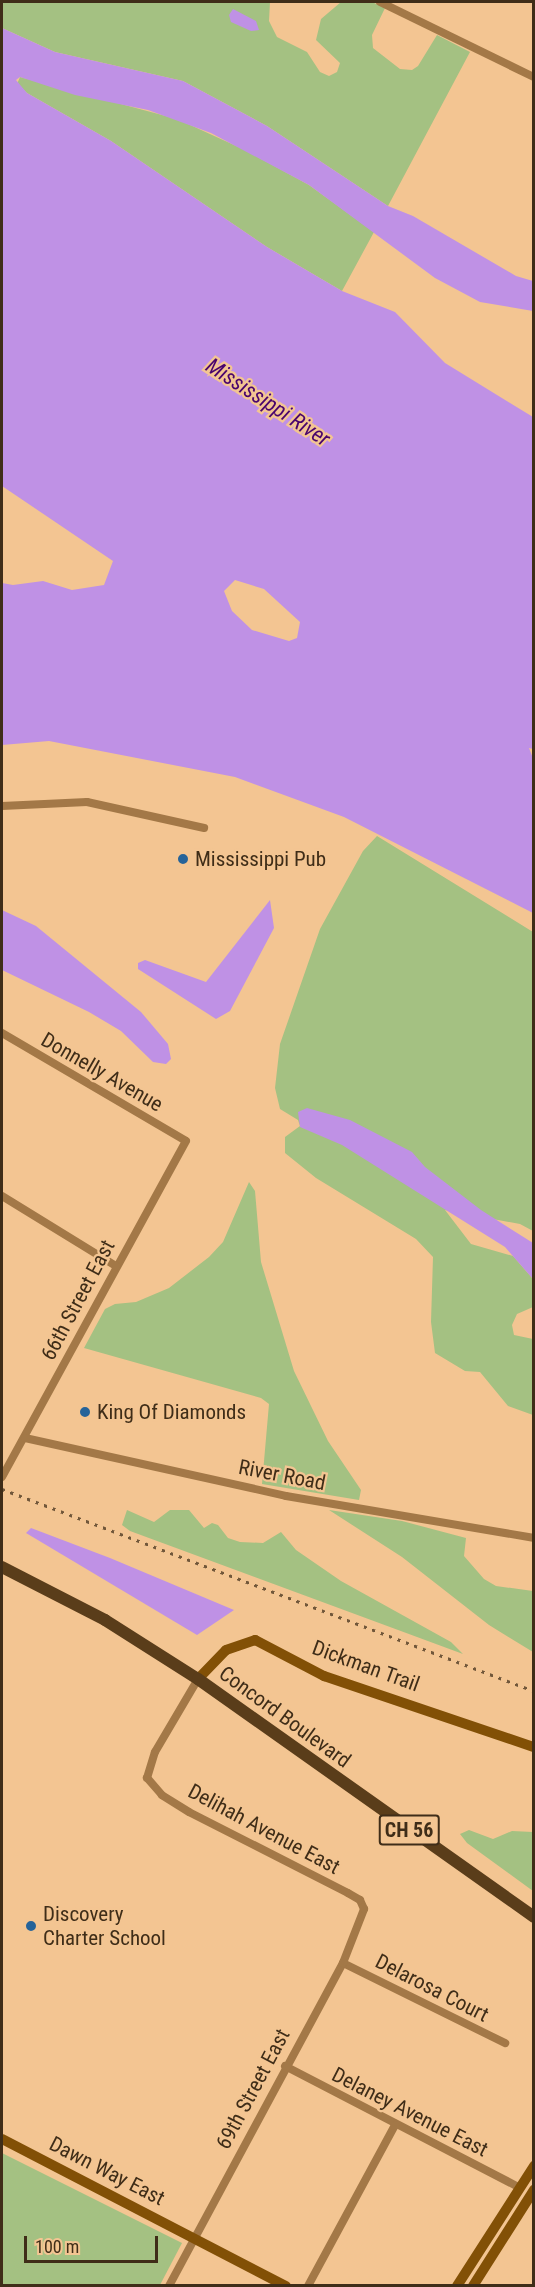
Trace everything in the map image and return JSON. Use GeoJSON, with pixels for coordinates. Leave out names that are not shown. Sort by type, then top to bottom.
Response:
{"type":"FeatureCollection","features":[{"type":"Feature","properties":{"kind":"main road","name":"Concord Boulevard"},"geometry":{"type":"LineString","coordinates":[[2,1567],[105,1620],[198,1678],[534,1917]]}},
{"type":"Feature","properties":{"kind":"street"},"geometry":{"type":"LineString","coordinates":[[380,2],[534,77]]}},
{"type":"Feature","properties":{"kind":"street"},"geometry":{"type":"LineString","coordinates":[[2,806],[87,802],[204,828]]}},
{"type":"Feature","properties":{"kind":"street","name":"Donnelly Avenue"},"geometry":{"type":"LineString","coordinates":[[2,1033],[186,1141]]}},
{"type":"Feature","properties":{"kind":"street","name":"66th Street East"},"geometry":{"type":"LineString","coordinates":[[2,1477],[186,1141]]}},
{"type":"Feature","properties":{"kind":"street"},"geometry":{"type":"LineString","coordinates":[[2,1196],[116,1266]]}},
{"type":"Feature","properties":{"kind":"street","name":"River Road"},"geometry":{"type":"LineString","coordinates":[[25,1438],[287,1496],[534,1538]]}},
{"type":"Feature","properties":{"kind":"street","name":"Dickman Trail"},"geometry":{"type":"LineString","coordinates":[[198,1678],[226,1650],[255,1640],[324,1676],[534,1748]]}},
{"type":"Feature","properties":{"kind":"street","name":"Delihah Avenue East"},"geometry":{"type":"LineString","coordinates":[[198,1678],[155,1752],[147,1778],[162,1795],[189,1812],[348,1893],[360,1900],[364,1909]]}},
{"type":"Feature","properties":{"kind":"street","name":"69th Street East"},"geometry":{"type":"LineString","coordinates":[[169,2286],[285,2066],[343,1963],[364,1909]]}},
{"type":"Feature","properties":{"kind":"street","name":"Delarosa Court"},"geometry":{"type":"LineString","coordinates":[[343,1963],[505,2043]]}},
{"type":"Feature","properties":{"kind":"street","name":"Delaney Avenue East"},"geometry":{"type":"LineString","coordinates":[[285,2066],[520,2188]]}},
{"type":"Feature","properties":{"kind":"street"},"geometry":{"type":"LineString","coordinates":[[308,2286],[395,2125]]}},
{"type":"Feature","properties":{"kind":"street","name":"Dawn Way East"},"geometry":{"type":"LineString","coordinates":[[2,2139],[286,2286]]}},
{"type":"Feature","properties":{"kind":"street"},"geometry":{"type":"LineString","coordinates":[[457,2286],[534,2166]]}},
{"type":"Feature","properties":{"kind":"street"},"geometry":{"type":"LineString","coordinates":[[473,2286],[534,2190]]}},
{"type":"Feature","properties":{"kind":"green space"},"geometry":{"type":"Polygon","coordinates":[[[2,2],[270,2],[269,21],[277,37],[307,52],[320,72],[329,76],[337,72],[340,63],[316,40],[321,19],[341,2],[372,2],[385,8],[372,35],[373,48],[400,69],[412,70],[418,66],[437,35],[470,52],[388,206],[267,126],[183,81],[55,52],[2,28],[2,2]]]}},
{"type":"Feature","properties":{"kind":"green space"},"geometry":{"type":"Polygon","coordinates":[[[20,77],[177,119],[245,150],[309,185],[374,232],[342,291],[267,247],[111,141],[27,93],[17,84],[20,77]]]}},
{"type":"Feature","properties":{"kind":"green space"},"geometry":{"type":"Polygon","coordinates":[[[377,836],[533,932],[533,1231],[520,1224],[445,1210],[471,1244],[513,1256],[533,1279],[533,1307],[517,1314],[512,1325],[514,1335],[533,1339],[533,1415],[508,1406],[480,1372],[465,1371],[435,1353],[431,1322],[433,1257],[416,1239],[316,1178],[285,1153],[285,1137],[300,1126],[298,1120],[280,1109],[275,1088],[280,1044],[320,929],[363,851],[377,836]]]}},
{"type":"Feature","properties":{"kind":"green space"},"geometry":{"type":"Polygon","coordinates":[[[249,1182],[255,1191],[261,1262],[294,1371],[328,1441],[361,1490],[359,1500],[262,1484],[269,1404],[261,1398],[84,1348],[105,1309],[115,1304],[136,1302],[169,1288],[209,1257],[223,1242],[249,1182]]]}},
{"type":"Feature","properties":{"kind":"green space"},"geometry":{"type":"Polygon","coordinates":[[[127,1510],[154,1522],[170,1510],[189,1510],[204,1528],[212,1523],[218,1525],[228,1538],[240,1542],[263,1543],[281,1532],[296,1550],[341,1581],[451,1642],[463,1654],[130,1531],[122,1525],[127,1510]]]}},
{"type":"Feature","properties":{"kind":"green space"},"geometry":{"type":"Polygon","coordinates":[[[329,1510],[402,1521],[466,1538],[464,1556],[484,1579],[496,1586],[533,1591],[533,1652],[489,1625],[402,1557],[329,1510]]]}},
{"type":"Feature","properties":{"kind":"green space"},"geometry":{"type":"Polygon","coordinates":[[[469,1830],[493,1839],[512,1831],[533,1832],[533,1891],[467,1843],[460,1834],[469,1830]]]}},
{"type":"Feature","properties":{"kind":"green space"},"geometry":{"type":"Polygon","coordinates":[[[2,2153],[182,2243],[160,2285],[2,2285],[2,2153]]]}},
{"type":"Feature","properties":{"kind":"water"},"geometry":{"type":"Polygon","coordinates":[[[233,9],[256,21],[259,30],[251,31],[231,22],[229,15],[233,9]]]}},
{"type":"Feature","properties":{"kind":"water","name":"Mississippi River"},"geometry":{"type":"Polygon","coordinates":[[[2,28],[55,52],[183,81],[267,126],[388,206],[413,216],[516,276],[533,281],[533,311],[480,302],[435,278],[309,185],[211,133],[148,110],[75,95],[20,77],[16,80],[27,93],[111,141],[267,247],[342,291],[395,312],[445,363],[533,417],[533,749],[529,748],[534,761],[533,913],[344,817],[235,777],[49,741],[2,745],[2,583],[13,585],[43,581],[72,590],[104,585],[113,561],[2,486],[2,28]],[[235,580],[224,591],[232,611],[252,630],[289,641],[297,638],[300,622],[264,589],[235,580]]]}},
{"type":"Feature","properties":{"kind":"water"},"geometry":{"type":"Polygon","coordinates":[[[270,900],[274,928],[230,1011],[216,1019],[138,969],[138,963],[145,960],[206,982],[270,900]]]}},
{"type":"Feature","properties":{"kind":"water"},"geometry":{"type":"Polygon","coordinates":[[[2,910],[36,926],[141,1012],[168,1044],[171,1059],[166,1064],[153,1062],[121,1031],[89,1012],[2,970],[2,910]]]}},
{"type":"Feature","properties":{"kind":"water"},"geometry":{"type":"Polygon","coordinates":[[[307,1108],[350,1120],[412,1152],[425,1167],[481,1210],[533,1243],[533,1279],[505,1247],[342,1145],[300,1127],[298,1112],[307,1108]]]}},
{"type":"Feature","properties":{"kind":"water"},"geometry":{"type":"Polygon","coordinates":[[[31,1528],[234,1610],[197,1635],[26,1533],[31,1528]]]}},
{"type":"Feature","properties":{"kind":"railway"},"geometry":{"type":"LineString","coordinates":[[2,1489],[534,1691]]}},
{"type":"Feature","properties":{"kind":"place","name":"Mississippi Pub"},"geometry":{"type":"Point","coordinates":[183,859]}},
{"type":"Feature","properties":{"kind":"place","name":"King Of Diamonds"},"geometry":{"type":"Point","coordinates":[85,1412]}},
{"type":"Feature","properties":{"kind":"place","name":"Discovery Charter School"},"geometry":{"type":"Point","coordinates":[31,1926]}}]}
